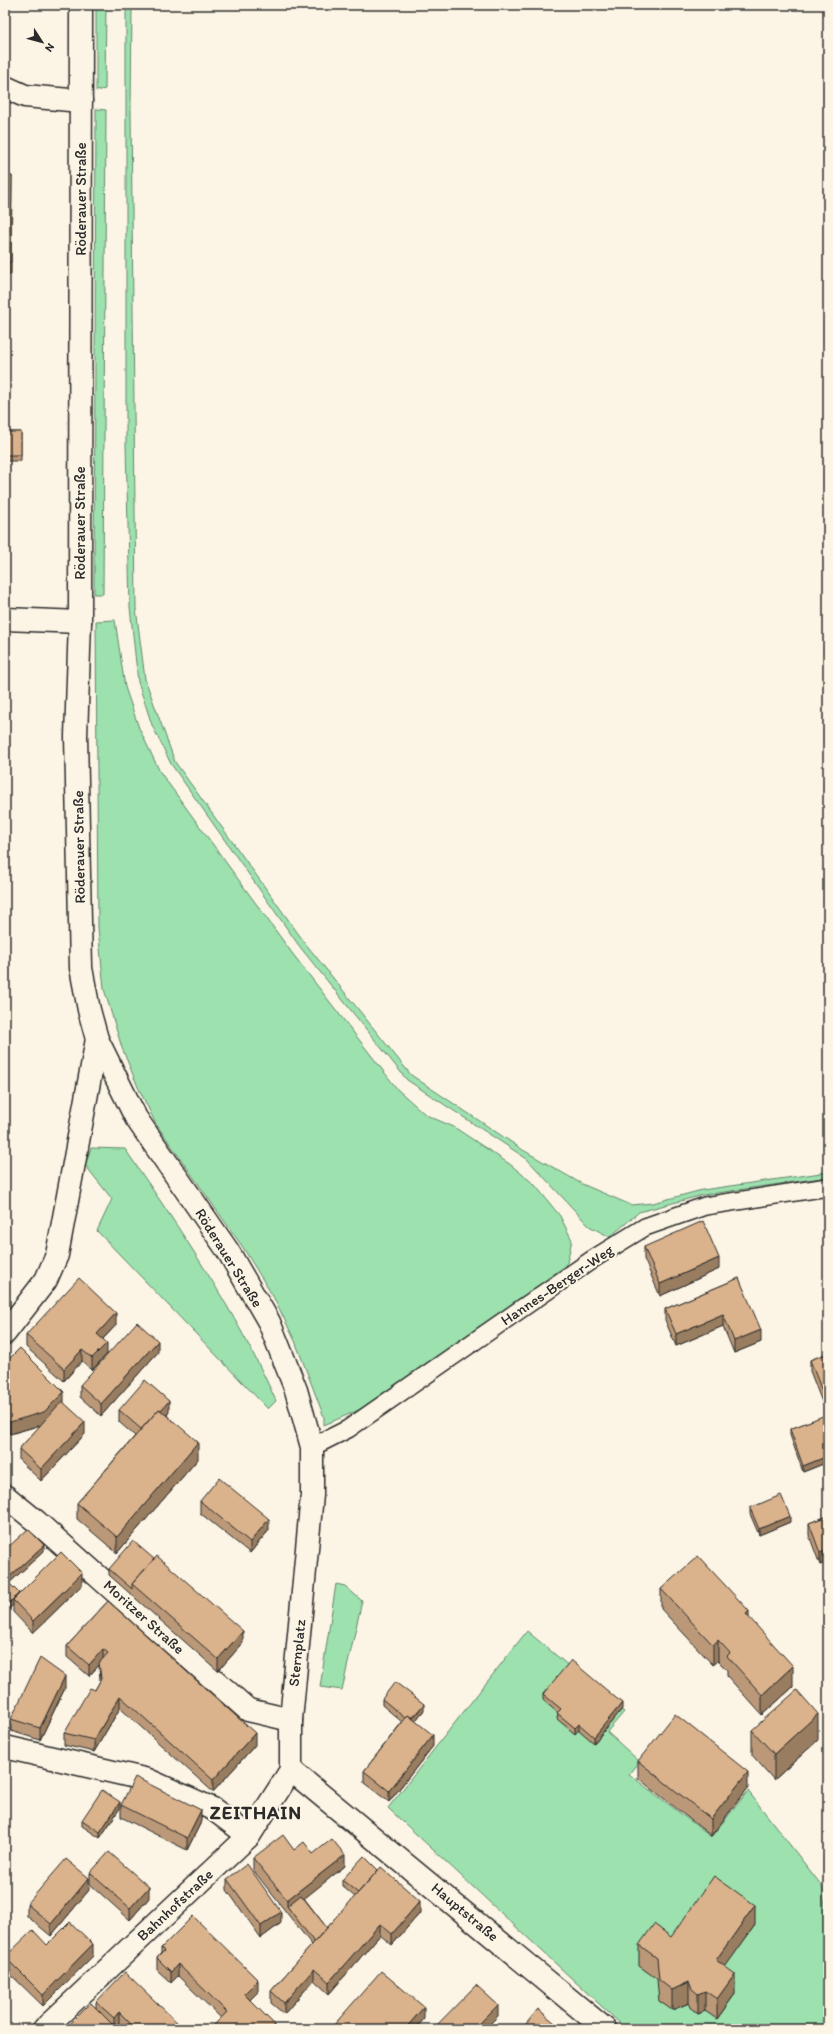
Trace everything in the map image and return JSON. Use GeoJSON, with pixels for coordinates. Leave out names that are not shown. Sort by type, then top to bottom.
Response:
{"type":"FeatureCollection","features":[{"type":"Feature","properties":{"kind":"street","name":"Röderauer Straße"},"geometry":{"type":"LineString","coordinates":[[81,5],[80,622],[76,736],[81,968],[88,1010],[97,1039],[136,1118],[228,1251],[268,1322],[296,1390],[312,1447],[312,1495]]}},
{"type":"Feature","properties":{"kind":"street"},"geometry":{"type":"LineString","coordinates":[[5,87],[25,96],[81,101]]}},
{"type":"Feature","properties":{"kind":"street"},"geometry":{"type":"LineString","coordinates":[[5,619],[80,622]]}},
{"type":"Feature","properties":{"kind":"street","name":"Röderauer Straße"},"geometry":{"type":"LineString","coordinates":[[5,1333],[46,1280],[57,1255],[97,1039]]}},
{"type":"Feature","properties":{"kind":"street","name":"Sternplatz"},"geometry":{"type":"LineString","coordinates":[[291,1770],[291,1720],[312,1495]]}},
{"type":"Feature","properties":{"kind":"street","name":"Moritzer Straße"},"geometry":{"type":"LineString","coordinates":[[5,1496],[37,1522],[248,1710],[291,1720]]}},
{"type":"Feature","properties":{"kind":"street"},"geometry":{"type":"LineString","coordinates":[[5,1747],[148,1780],[213,1809],[249,1836]]}},
{"type":"Feature","properties":{"kind":"street","name":"Hauptstraße"},"geometry":{"type":"LineString","coordinates":[[291,1770],[605,2029]]}},
{"type":"Feature","properties":{"kind":"street","name":"Bahnhofstraße"},"geometry":{"type":"LineString","coordinates":[[44,2029],[249,1836],[291,1770]]}},
{"type":"Feature","properties":{"kind":"lane","name":"Hannes-Berger-Weg"},"geometry":{"type":"LineString","coordinates":[[312,1447],[348,1429],[593,1259],[645,1228],[705,1206],[828,1187]]}},
{"type":"Feature","properties":{"kind":"green space"},"geometry":{"type":"Polygon","coordinates":[[[96,5],[106,5],[105,89],[96,91],[96,5]]]}},
{"type":"Feature","properties":{"kind":"green space"},"geometry":{"type":"Polygon","coordinates":[[[126,5],[132,5],[131,109],[136,608],[145,679],[175,762],[305,943],[411,1075],[523,1150],[582,1184],[631,1205],[653,1203],[702,1190],[828,1172],[828,1177],[703,1195],[639,1212],[610,1237],[589,1226],[527,1159],[407,1080],[300,947],[171,764],[152,725],[138,682],[130,607],[126,445],[126,5]]]}},
{"type":"Feature","properties":{"kind":"green space"},"geometry":{"type":"Polygon","coordinates":[[[96,109],[106,110],[103,594],[94,594],[96,109]]]}},
{"type":"Feature","properties":{"kind":"green space"},"geometry":{"type":"Polygon","coordinates":[[[115,620],[125,687],[139,728],[160,772],[292,953],[398,1090],[426,1115],[454,1127],[511,1165],[535,1185],[560,1216],[572,1240],[566,1267],[375,1403],[324,1425],[324,1417],[295,1341],[274,1298],[242,1246],[156,1124],[138,1087],[122,1048],[104,989],[98,928],[96,621],[115,620]]]}},
{"type":"Feature","properties":{"kind":"green space"},"geometry":{"type":"Polygon","coordinates":[[[91,1148],[125,1149],[187,1241],[243,1334],[276,1401],[268,1409],[97,1231],[112,1199],[85,1165],[91,1148]]]}},
{"type":"Feature","properties":{"kind":"green space"},"geometry":{"type":"Polygon","coordinates":[[[336,1584],[345,1586],[362,1601],[342,1690],[320,1687],[336,1584]]]}},
{"type":"Feature","properties":{"kind":"green space"},"geometry":{"type":"Polygon","coordinates":[[[527,1631],[624,1712],[607,1732],[639,1761],[629,1774],[711,1837],[748,1791],[822,1886],[828,1926],[828,2006],[823,2029],[626,2029],[388,1808],[527,1631]]]}},
{"type":"Feature","properties":{"kind":"building"},"geometry":{"type":"Polygon","coordinates":[[[5,176],[12,176],[11,262],[5,262],[5,176]]]}},
{"type":"Feature","properties":{"kind":"building"},"geometry":{"type":"Polygon","coordinates":[[[5,432],[21,432],[21,455],[5,455],[5,432]]]}},
{"type":"Feature","properties":{"kind":"building"},"geometry":{"type":"Polygon","coordinates":[[[703,1221],[719,1258],[660,1284],[644,1247],[703,1221]]]}},
{"type":"Feature","properties":{"kind":"building"},"geometry":{"type":"Polygon","coordinates":[[[79,1278],[116,1313],[97,1334],[107,1343],[92,1358],[82,1350],[64,1369],[26,1335],[79,1278]]]}},
{"type":"Feature","properties":{"kind":"building"},"geometry":{"type":"Polygon","coordinates":[[[739,1278],[761,1330],[734,1341],[723,1314],[676,1334],[665,1309],[739,1278]]]}},
{"type":"Feature","properties":{"kind":"building"},"geometry":{"type":"Polygon","coordinates":[[[137,1322],[158,1341],[101,1404],[80,1385],[137,1322]]]}},
{"type":"Feature","properties":{"kind":"building"},"geometry":{"type":"Polygon","coordinates":[[[20,1348],[64,1392],[44,1412],[10,1422],[5,1417],[5,1363],[20,1348]]]}},
{"type":"Feature","properties":{"kind":"building"},"geometry":{"type":"Polygon","coordinates":[[[828,1353],[828,1403],[827,1404],[810,1360],[828,1353]]]}},
{"type":"Feature","properties":{"kind":"building"},"geometry":{"type":"Polygon","coordinates":[[[145,1380],[169,1401],[161,1410],[159,1409],[141,1429],[119,1410],[145,1380]]]}},
{"type":"Feature","properties":{"kind":"building"},"geometry":{"type":"Polygon","coordinates":[[[62,1401],[85,1422],[41,1469],[19,1449],[62,1401]]]}},
{"type":"Feature","properties":{"kind":"building"},"geometry":{"type":"Polygon","coordinates":[[[159,1409],[198,1442],[117,1537],[77,1503],[159,1409]]]}},
{"type":"Feature","properties":{"kind":"building"},"geometry":{"type":"Polygon","coordinates":[[[828,1414],[828,1456],[803,1466],[790,1429],[828,1414]]]}},
{"type":"Feature","properties":{"kind":"building"},"geometry":{"type":"Polygon","coordinates":[[[219,1478],[269,1519],[250,1542],[200,1501],[219,1478]]]}},
{"type":"Feature","properties":{"kind":"building"},"geometry":{"type":"Polygon","coordinates":[[[781,1495],[790,1516],[759,1529],[750,1508],[781,1495]]]}},
{"type":"Feature","properties":{"kind":"building"},"geometry":{"type":"Polygon","coordinates":[[[828,1516],[828,1550],[820,1553],[809,1523],[828,1516]]]}},
{"type":"Feature","properties":{"kind":"building"},"geometry":{"type":"Polygon","coordinates":[[[28,1529],[44,1545],[6,1580],[19,1593],[5,1607],[5,1550],[28,1529]]]}},
{"type":"Feature","properties":{"kind":"building"},"geometry":{"type":"Polygon","coordinates":[[[133,1541],[154,1559],[132,1584],[132,1589],[109,1569],[133,1541]]]}},
{"type":"Feature","properties":{"kind":"building"},"geometry":{"type":"Polygon","coordinates":[[[61,1552],[82,1573],[33,1621],[13,1600],[61,1552]]]}},
{"type":"Feature","properties":{"kind":"building"},"geometry":{"type":"Polygon","coordinates":[[[157,1556],[243,1631],[218,1659],[132,1584],[157,1556]]]}},
{"type":"Feature","properties":{"kind":"building"},"geometry":{"type":"Polygon","coordinates":[[[698,1556],[749,1611],[746,1614],[793,1666],[762,1695],[727,1656],[730,1653],[718,1640],[713,1645],[661,1589],[698,1556]]]}},
{"type":"Feature","properties":{"kind":"building"},"geometry":{"type":"Polygon","coordinates":[[[108,1601],[255,1733],[213,1780],[120,1696],[94,1740],[64,1733],[90,1688],[95,1690],[101,1679],[99,1663],[108,1653],[103,1649],[89,1665],[67,1646],[108,1601]]]}},
{"type":"Feature","properties":{"kind":"building"},"geometry":{"type":"Polygon","coordinates":[[[40,1658],[65,1676],[40,1728],[11,1719],[40,1658]]]}},
{"type":"Feature","properties":{"kind":"building"},"geometry":{"type":"Polygon","coordinates":[[[571,1660],[622,1703],[594,1737],[579,1724],[575,1728],[557,1713],[561,1709],[543,1694],[571,1660]]]}},
{"type":"Feature","properties":{"kind":"building"},"geometry":{"type":"Polygon","coordinates":[[[395,1682],[424,1704],[412,1718],[408,1715],[405,1718],[382,1699],[395,1682]]]}},
{"type":"Feature","properties":{"kind":"building"},"geometry":{"type":"Polygon","coordinates":[[[797,1690],[818,1714],[774,1754],[752,1730],[797,1690]]]}},
{"type":"Feature","properties":{"kind":"building"},"geometry":{"type":"Polygon","coordinates":[[[675,1714],[748,1772],[711,1819],[638,1761],[675,1714]]]}},
{"type":"Feature","properties":{"kind":"building"},"geometry":{"type":"Polygon","coordinates":[[[408,1715],[433,1735],[389,1791],[364,1771],[408,1715]]]}},
{"type":"Feature","properties":{"kind":"building"},"geometry":{"type":"Polygon","coordinates":[[[135,1777],[201,1810],[187,1838],[121,1805],[135,1777]]]}},
{"type":"Feature","properties":{"kind":"building"},"geometry":{"type":"Polygon","coordinates":[[[102,1790],[120,1802],[100,1832],[82,1820],[102,1790]]]}},
{"type":"Feature","properties":{"kind":"building"},"geometry":{"type":"Polygon","coordinates":[[[283,1835],[294,1850],[304,1842],[313,1854],[332,1839],[345,1855],[287,1900],[253,1858],[283,1835]]]}},
{"type":"Feature","properties":{"kind":"building"},"geometry":{"type":"Polygon","coordinates":[[[109,1852],[149,1887],[130,1908],[90,1873],[109,1852]]]}},
{"type":"Feature","properties":{"kind":"building"},"geometry":{"type":"Polygon","coordinates":[[[364,1856],[378,1870],[358,1893],[342,1880],[364,1856]]]}},
{"type":"Feature","properties":{"kind":"building"},"geometry":{"type":"Polygon","coordinates":[[[66,1859],[89,1878],[51,1924],[27,1904],[66,1859]]]}},
{"type":"Feature","properties":{"kind":"building"},"geometry":{"type":"Polygon","coordinates":[[[247,1864],[281,1912],[261,1926],[227,1879],[247,1864]]]}},
{"type":"Feature","properties":{"kind":"building"},"geometry":{"type":"Polygon","coordinates":[[[381,1867],[420,1901],[392,1934],[380,1924],[329,1982],[314,1969],[284,2003],[271,1991],[381,1867]]]}},
{"type":"Feature","properties":{"kind":"building"},"geometry":{"type":"Polygon","coordinates":[[[714,1876],[755,1905],[716,1960],[735,1974],[717,1999],[705,1991],[698,1994],[692,1989],[689,1982],[672,1990],[659,1980],[657,1958],[639,1945],[654,1924],[671,1937],[714,1876]]]}},
{"type":"Feature","properties":{"kind":"building"},"geometry":{"type":"Polygon","coordinates":[[[301,1895],[327,1928],[314,1942],[287,1906],[301,1895]]]}},
{"type":"Feature","properties":{"kind":"building"},"geometry":{"type":"Polygon","coordinates":[[[193,1916],[258,1980],[244,1994],[275,2025],[271,2029],[210,2029],[227,2012],[178,1964],[171,1972],[157,1958],[164,1951],[161,1948],[193,1916]]]}},
{"type":"Feature","properties":{"kind":"building"},"geometry":{"type":"Polygon","coordinates":[[[70,1922],[93,1944],[43,1995],[5,1957],[33,1930],[47,1945],[70,1922]]]}},
{"type":"Feature","properties":{"kind":"building"},"geometry":{"type":"Polygon","coordinates":[[[381,1971],[424,2007],[405,2029],[337,2029],[333,2026],[381,1971]]]}},
{"type":"Feature","properties":{"kind":"building"},"geometry":{"type":"Polygon","coordinates":[[[125,1972],[184,2029],[136,2029],[119,2012],[114,2018],[96,2002],[125,1972]]]}},
{"type":"Feature","properties":{"kind":"building"},"geometry":{"type":"Polygon","coordinates":[[[476,1985],[498,2005],[474,2029],[433,2029],[476,1985]]]}},
{"type":"Feature","properties":{"kind":"building"},"geometry":{"type":"Polygon","coordinates":[[[91,2003],[114,2026],[110,2029],[73,2029],[69,2025],[91,2003]]]}},
{"type":"Feature","properties":{"kind":"building"},"geometry":{"type":"Polygon","coordinates":[[[538,2009],[561,2028],[522,2029],[538,2009]]]}},
{"type":"Feature","properties":{"kind":"district","name":"ZEITHAIN"},"geometry":{"type":"Point","coordinates":[256,1812]}}]}
